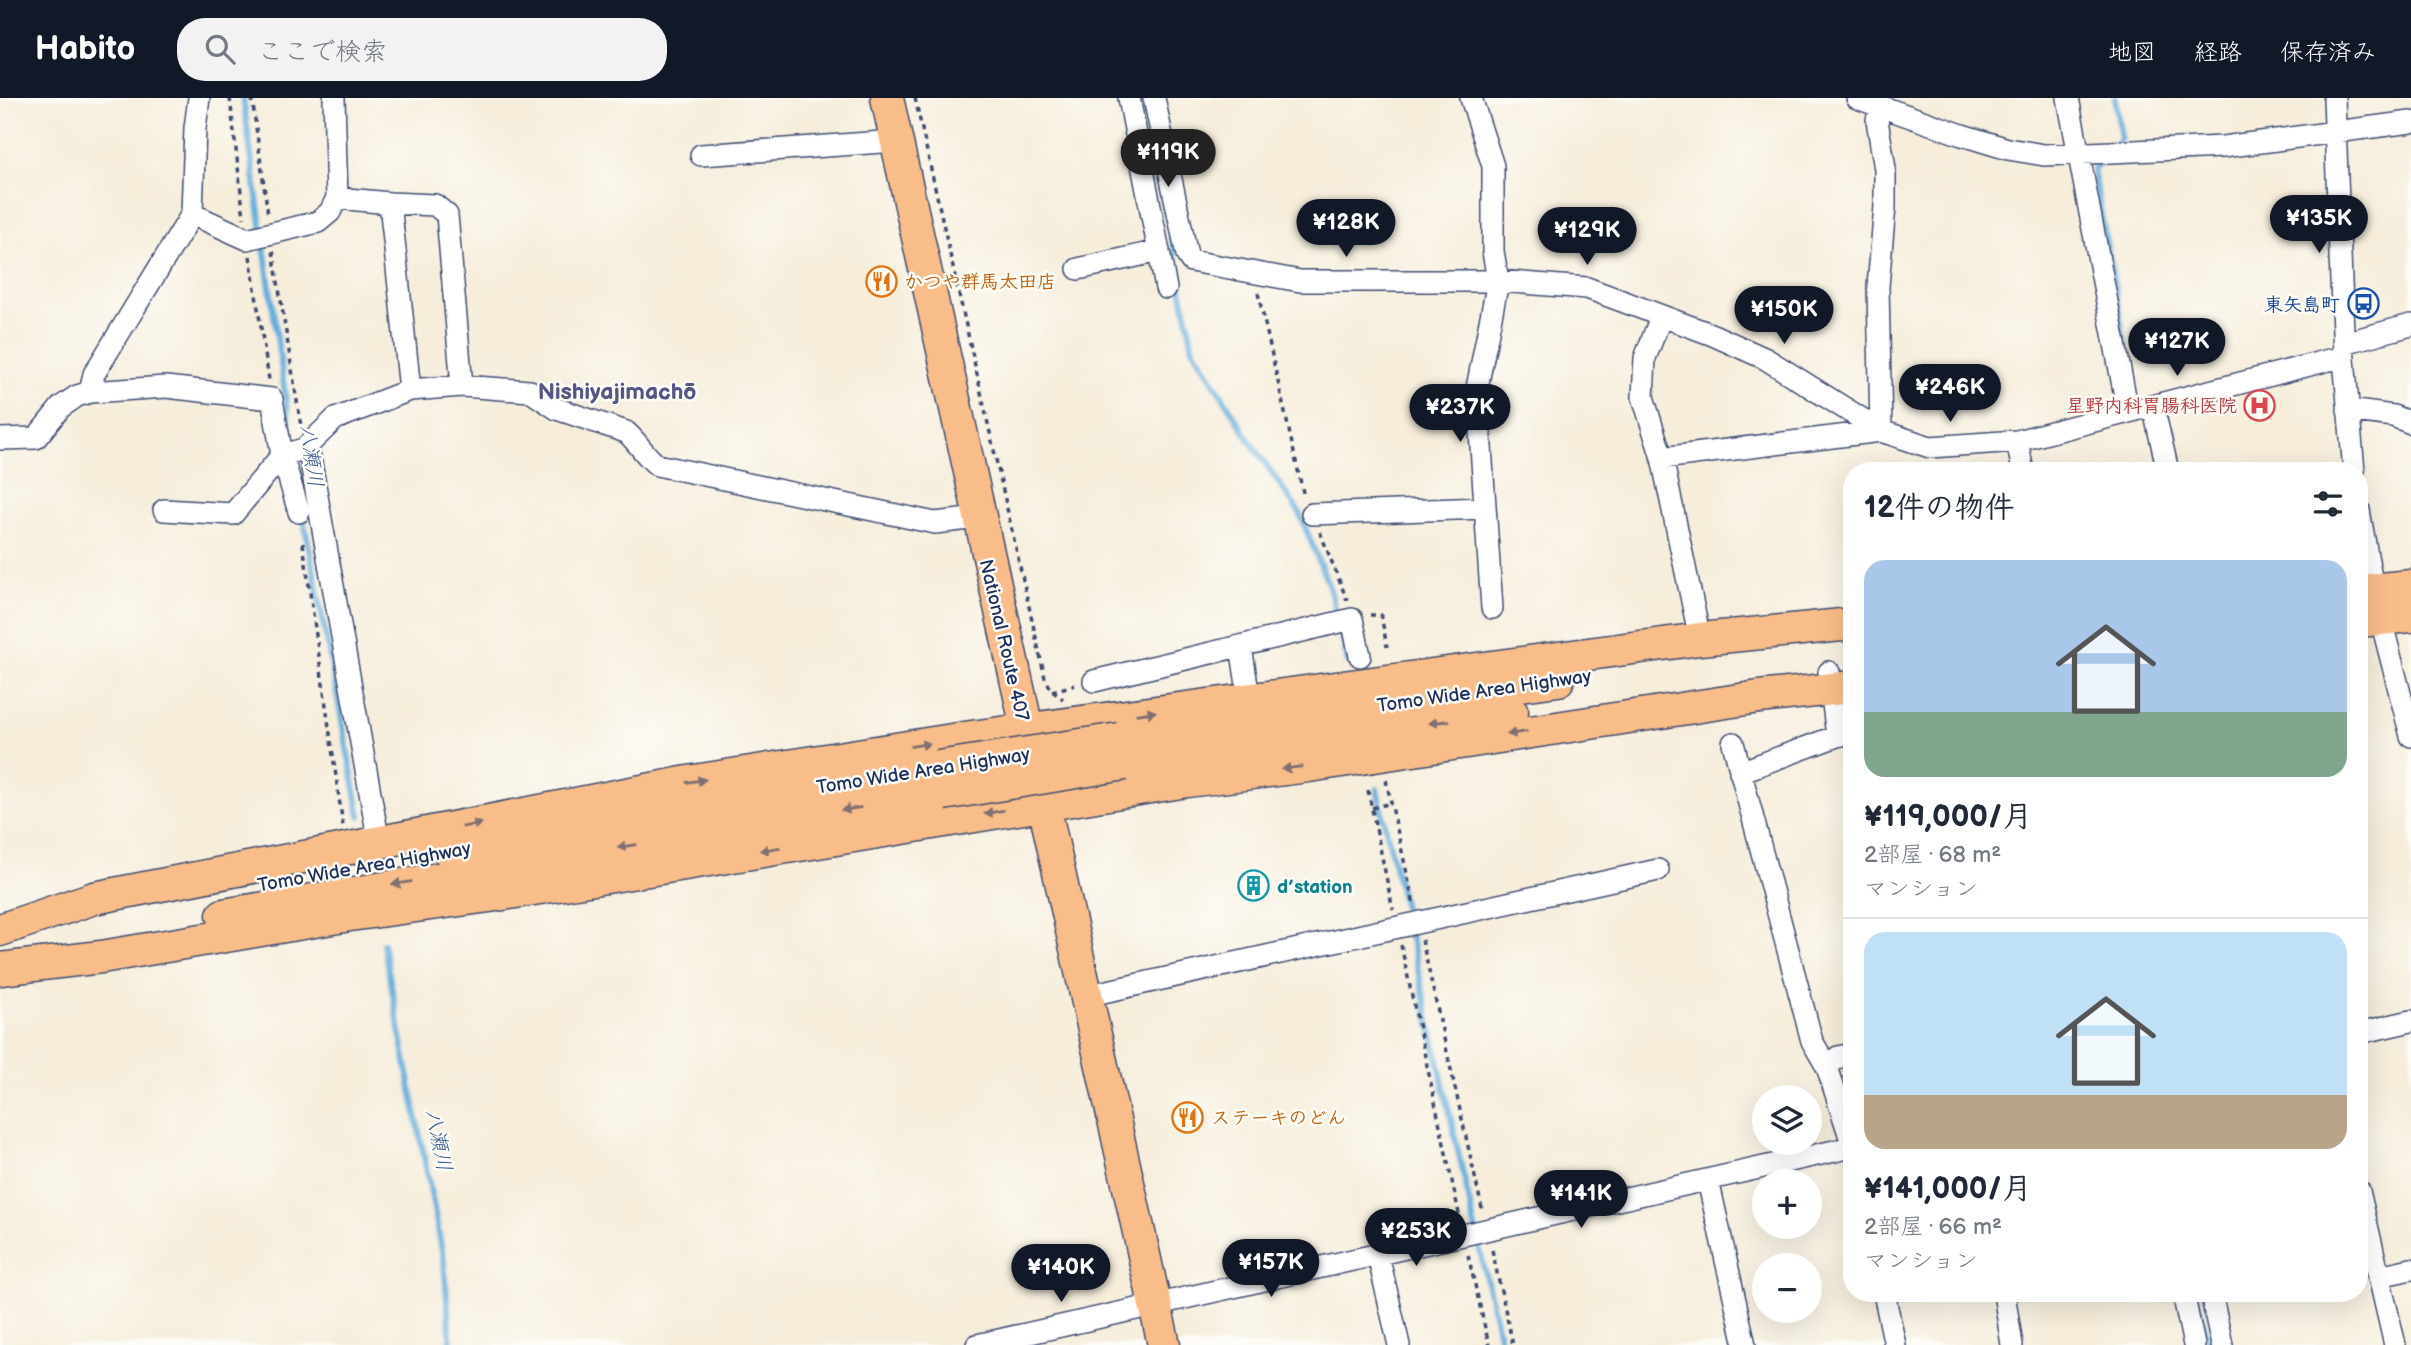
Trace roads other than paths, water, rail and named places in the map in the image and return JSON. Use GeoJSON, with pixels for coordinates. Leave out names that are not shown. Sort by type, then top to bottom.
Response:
{"type":"FeatureCollection","features":[{"type":"Feature","properties":{"kind":"highway","name":"National Route 407"},"geometry":{"type":"LineString","coordinates":[[887,98],[1084,996],[1164,1345]]}},
{"type":"Feature","properties":{"kind":"highway"},"geometry":{"type":"LineString","coordinates":[[2368,605],[2411,586]]}},
{"type":"Feature","properties":{"kind":"highway"},"geometry":{"type":"LineString","coordinates":[[2368,605],[2411,616]]}},
{"type":"Feature","properties":{"kind":"highway"},"geometry":{"type":"LineString","coordinates":[[0,932],[94,898],[688,782],[1025,729],[1250,698],[1700,639],[1843,625]]}},
{"type":"Feature","properties":{"kind":"highway","name":"Tomo Wide Area Highway"},"geometry":{"type":"LineString","coordinates":[[0,932],[287,879],[1738,655],[1843,644]]}},
{"type":"Feature","properties":{"kind":"highway"},"geometry":{"type":"LineString","coordinates":[[0,969],[101,957],[350,915],[497,895],[1042,804],[1759,696],[1841,680]]}},
{"type":"Feature","properties":{"kind":"highway","name":"Tomo Wide Area Highway"},"geometry":{"type":"LineString","coordinates":[[1122,751],[1841,680]]}},
{"type":"Feature","properties":{"kind":"highway","name":"Tomo Wide Area Highway"},"geometry":{"type":"LineString","coordinates":[[0,960],[342,892],[940,780]]}},
{"type":"Feature","properties":{"kind":"street"},"geometry":{"type":"LineString","coordinates":[[90,392],[94,374],[192,214],[195,128],[199,98]]}},
{"type":"Feature","properties":{"kind":"street"},"geometry":{"type":"LineString","coordinates":[[192,214],[247,239],[318,222],[330,212],[337,198],[334,98]]}},
{"type":"Feature","properties":{"kind":"street"},"geometry":{"type":"LineString","coordinates":[[1129,98],[1166,288]]}},
{"type":"Feature","properties":{"kind":"street"},"geometry":{"type":"LineString","coordinates":[[1154,98],[1187,255],[1191,261],[1300,281],[1498,281],[1587,288],[1713,335],[1766,359],[1881,431],[1930,447],[2017,441],[2329,360],[2344,351],[2411,325]]}},
{"type":"Feature","properties":{"kind":"street"},"geometry":{"type":"LineString","coordinates":[[1471,98],[1493,166],[1493,251],[1498,281],[1477,388],[1492,608]]}},
{"type":"Feature","properties":{"kind":"street"},"geometry":{"type":"LineString","coordinates":[[2068,98],[2128,412]]}},
{"type":"Feature","properties":{"kind":"street"},"geometry":{"type":"LineString","coordinates":[[2334,98],[2344,351],[2353,462]]}},
{"type":"Feature","properties":{"kind":"street"},"geometry":{"type":"LineString","coordinates":[[1871,101],[2008,149],[2044,155],[2223,147],[2411,122]]}},
{"type":"Feature","properties":{"kind":"street"},"geometry":{"type":"LineString","coordinates":[[1871,101],[1885,169],[1885,206],[1878,286],[1881,431]]}},
{"type":"Feature","properties":{"kind":"street"},"geometry":{"type":"LineString","coordinates":[[701,155],[896,141]]}},
{"type":"Feature","properties":{"kind":"street"},"geometry":{"type":"LineString","coordinates":[[337,198],[435,205],[447,215],[462,386]]}},
{"type":"Feature","properties":{"kind":"street"},"geometry":{"type":"LineString","coordinates":[[390,203],[410,390]]}},
{"type":"Feature","properties":{"kind":"street"},"geometry":{"type":"LineString","coordinates":[[1077,269],[1159,251]]}},
{"type":"Feature","properties":{"kind":"street"},"geometry":{"type":"LineString","coordinates":[[1661,317],[1642,375],[1643,397],[1662,458],[1700,639]]}},
{"type":"Feature","properties":{"kind":"street"},"geometry":{"type":"LineString","coordinates":[[164,510],[233,514],[291,452],[335,419],[410,390],[462,386],[530,391],[543,396],[557,409],[626,432],[635,440],[642,454],[657,465],[935,523],[978,518]]}},
{"type":"Feature","properties":{"kind":"street"},"geometry":{"type":"LineString","coordinates":[[0,439],[27,441],[36,438],[61,407],[77,396],[90,392],[166,387],[272,399],[291,452],[299,512]]}},
{"type":"Feature","properties":{"kind":"street"},"geometry":{"type":"LineString","coordinates":[[2153,406],[2166,462]]}},
{"type":"Feature","properties":{"kind":"street"},"geometry":{"type":"LineString","coordinates":[[2348,410],[2393,416],[2411,423]]}},
{"type":"Feature","properties":{"kind":"street"},"geometry":{"type":"LineString","coordinates":[[1662,458],[1881,431]]}},
{"type":"Feature","properties":{"kind":"street"},"geometry":{"type":"LineString","coordinates":[[2017,441],[2021,462]]}},
{"type":"Feature","properties":{"kind":"street"},"geometry":{"type":"LineString","coordinates":[[291,452],[310,457],[379,843]]}},
{"type":"Feature","properties":{"kind":"street"},"geometry":{"type":"LineString","coordinates":[[1312,514],[1485,508]]}},
{"type":"Feature","properties":{"kind":"street"},"geometry":{"type":"LineString","coordinates":[[2368,605],[2411,736]]}},
{"type":"Feature","properties":{"kind":"street"},"geometry":{"type":"LineString","coordinates":[[1094,681],[1352,619],[1360,656]]}},
{"type":"Feature","properties":{"kind":"street"},"geometry":{"type":"LineString","coordinates":[[1241,646],[1250,698]]}},
{"type":"Feature","properties":{"kind":"street"},"geometry":{"type":"LineString","coordinates":[[1841,680],[1843,716]]}},
{"type":"Feature","properties":{"kind":"street"},"geometry":{"type":"LineString","coordinates":[[1740,772],[1843,734]]}},
{"type":"Feature","properties":{"kind":"street"},"geometry":{"type":"LineString","coordinates":[[1733,743],[1812,1041],[1826,1067],[1843,1118]]}},
{"type":"Feature","properties":{"kind":"street"},"geometry":{"type":"LineString","coordinates":[[1084,996],[1658,870]]}},
{"type":"Feature","properties":{"kind":"street"},"geometry":{"type":"LineString","coordinates":[[2368,1032],[2411,1021]]}},
{"type":"Feature","properties":{"kind":"street"},"geometry":{"type":"LineString","coordinates":[[1826,1067],[1843,1056]]}},
{"type":"Feature","properties":{"kind":"street"},"geometry":{"type":"LineString","coordinates":[[977,1345],[1843,1147]]}},
{"type":"Feature","properties":{"kind":"street"},"geometry":{"type":"LineString","coordinates":[[1708,1180],[1745,1345]]}},
{"type":"Feature","properties":{"kind":"street"},"geometry":{"type":"LineString","coordinates":[[2368,1229],[2395,1345]]}},
{"type":"Feature","properties":{"kind":"street"},"geometry":{"type":"LineString","coordinates":[[1378,1255],[1399,1345]]}},
{"type":"Feature","properties":{"kind":"street"},"geometry":{"type":"LineString","coordinates":[[2379,1276],[2411,1269]]}},
{"type":"Feature","properties":{"kind":"street"},"geometry":{"type":"LineString","coordinates":[[1886,1302],[1895,1345]]}},
{"type":"Feature","properties":{"kind":"street"},"geometry":{"type":"LineString","coordinates":[[2005,1302],[2012,1345]]}},
{"type":"Feature","properties":{"kind":"street"},"geometry":{"type":"LineString","coordinates":[[2185,1302],[2194,1345]]}},
{"type":"Feature","properties":{"kind":"street"},"geometry":{"type":"LineString","coordinates":[[2213,1302],[2222,1345]]}},
{"type":"Feature","properties":{"kind":"waterway","name":"八瀬川"},"geometry":{"type":"LineString","coordinates":[[243,98],[293,450]]}},
{"type":"Feature","properties":{"kind":"waterway"},"geometry":{"type":"LineString","coordinates":[[1143,98],[1193,348],[1250,441],[1299,512],[1330,589],[1348,662]]}},
{"type":"Feature","properties":{"kind":"waterway"},"geometry":{"type":"LineString","coordinates":[[2115,98],[2121,138],[2115,146]]}},
{"type":"Feature","properties":{"kind":"waterway"},"geometry":{"type":"LineString","coordinates":[[2103,159],[2093,170],[2130,369]]}},
{"type":"Feature","properties":{"kind":"waterway","name":"八瀬川"},"geometry":{"type":"LineString","coordinates":[[303,516],[360,816]]}},
{"type":"Feature","properties":{"kind":"waterway"},"geometry":{"type":"LineString","coordinates":[[1377,789],[1404,908]]}},
{"type":"Feature","properties":{"kind":"waterway"},"geometry":{"type":"LineString","coordinates":[[1410,934],[1501,1345]]}},
{"type":"Feature","properties":{"kind":"waterway","name":"八瀬川"},"geometry":{"type":"LineString","coordinates":[[383,943],[444,1261],[451,1345]]}},
{"type":"Feature","properties":{"kind":"waterway"},"geometry":{"type":"LineString","coordinates":[[2199,1302],[2209,1345]]}},
{"type":"Feature","properties":{"kind":"place","name":"かつや群馬太田店"},"geometry":{"type":"Point","coordinates":[881,281]}},
{"type":"Feature","properties":{"kind":"place","name":"東矢島町"},"geometry":{"type":"Point","coordinates":[2363,304]}},
{"type":"Feature","properties":{"kind":"place","name":"星野内科胃腸科医院"},"geometry":{"type":"Point","coordinates":[2260,405]}},
{"type":"Feature","properties":{"kind":"place","name":"d’station"},"geometry":{"type":"Point","coordinates":[1254,886]}},
{"type":"Feature","properties":{"kind":"place","name":"ステーキのどん"},"geometry":{"type":"Point","coordinates":[1188,1117]}},
{"type":"Feature","properties":{"kind":"district","name":"Nishiyajimachō"},"geometry":{"type":"Point","coordinates":[617,391]}}]}
